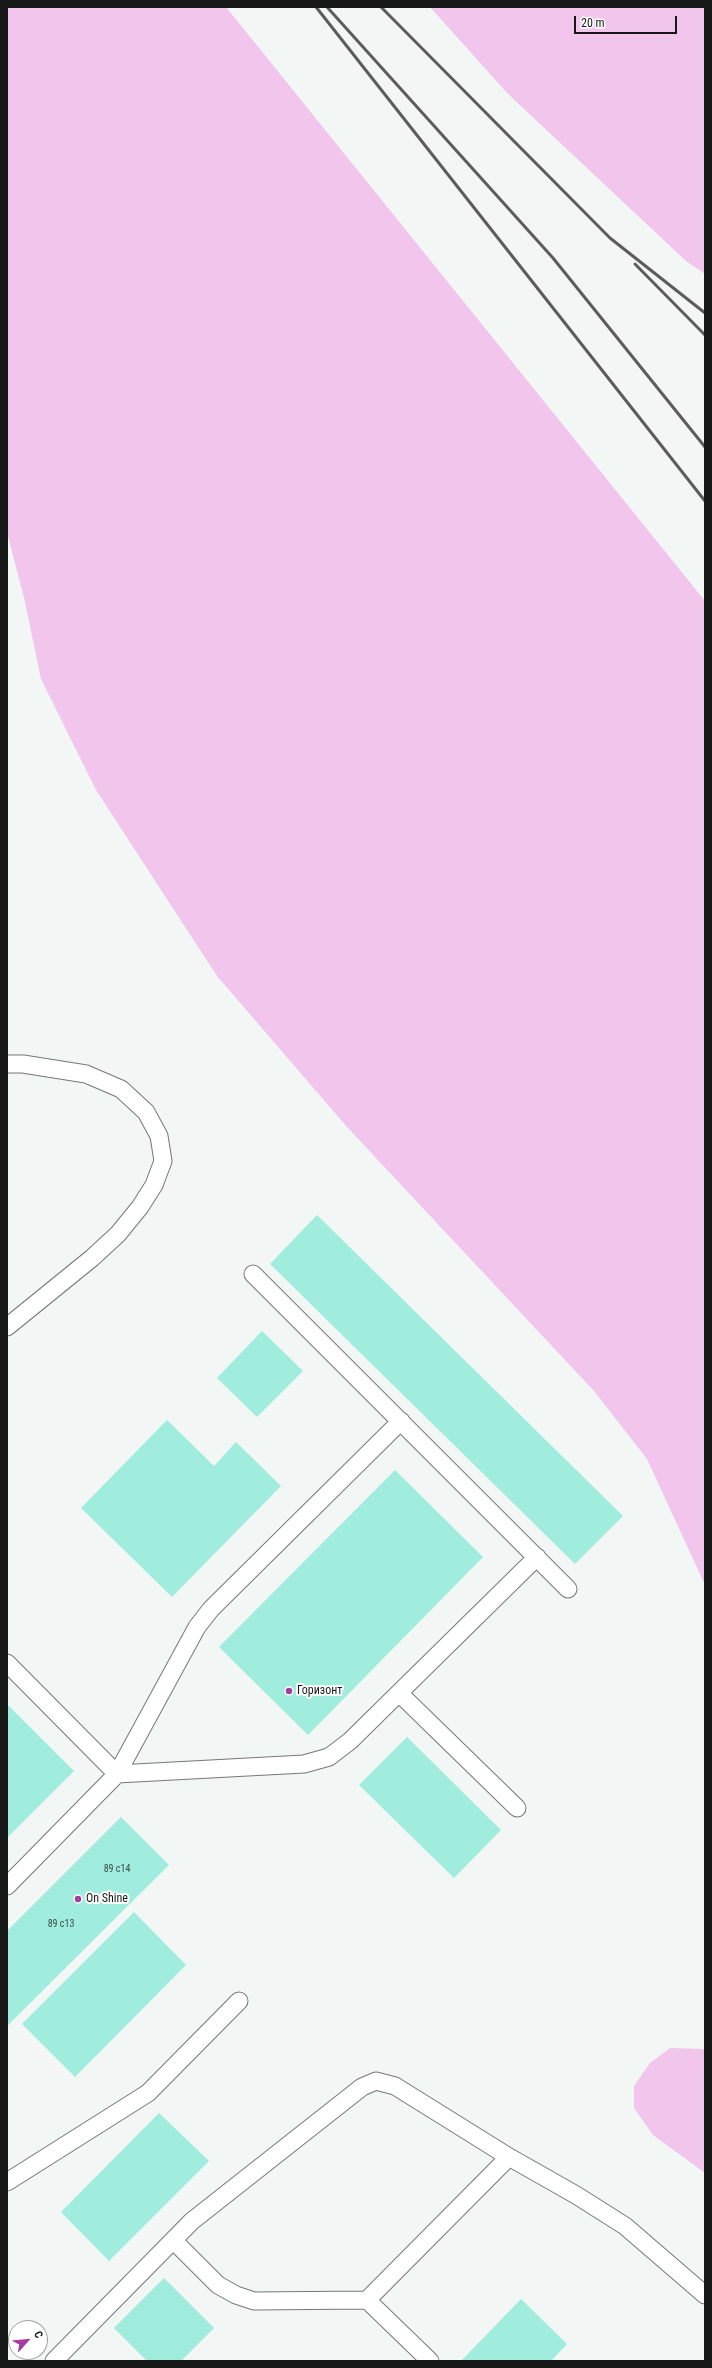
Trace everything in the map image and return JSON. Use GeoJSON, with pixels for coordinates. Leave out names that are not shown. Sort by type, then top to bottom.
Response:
{"type":"FeatureCollection","features":[{"type":"Feature","properties":{"kind":"lane"},"geometry":{"type":"LineString","coordinates":[[7,1064],[22,1064],[86,1074],[121,1089],[146,1112],[160,1136],[163,1161],[154,1185],[140,1207],[118,1234],[92,1258],[7,1327]]}},
{"type":"Feature","properties":{"kind":"lane"},"geometry":{"type":"LineString","coordinates":[[253,1274],[568,1589]]}},
{"type":"Feature","properties":{"kind":"lane"},"geometry":{"type":"LineString","coordinates":[[7,1886],[117,1774],[197,1627],[211,1610],[401,1421]]}},
{"type":"Feature","properties":{"kind":"lane"},"geometry":{"type":"LineString","coordinates":[[7,1663],[117,1774],[304,1764],[329,1757],[350,1741],[537,1557]]}},
{"type":"Feature","properties":{"kind":"lane"},"geometry":{"type":"LineString","coordinates":[[400,1693],[517,1808]]}},
{"type":"Feature","properties":{"kind":"lane"},"geometry":{"type":"LineString","coordinates":[[7,2182],[148,2093],[239,2001]]}},
{"type":"Feature","properties":{"kind":"lane"},"geometry":{"type":"LineString","coordinates":[[54,2361],[192,2220],[362,2086],[376,2082],[395,2086],[509,2157],[576,2195],[625,2226],[705,2295]]}},
{"type":"Feature","properties":{"kind":"lane"},"geometry":{"type":"LineString","coordinates":[[366,2300],[509,2157]]}},
{"type":"Feature","properties":{"kind":"lane"},"geometry":{"type":"LineString","coordinates":[[173,2240],[218,2285],[236,2295],[254,2301],[366,2300],[430,2361]]}},
{"type":"Feature","properties":{"kind":"shaded area"},"geometry":{"type":"Polygon","coordinates":[[[7,7],[226,7],[705,601],[705,1585],[647,1459],[594,1391],[347,1127],[217,976],[96,790],[41,679],[25,602],[7,532],[7,7]]]}},
{"type":"Feature","properties":{"kind":"shaded area"},"geometry":{"type":"Polygon","coordinates":[[[430,7],[705,7],[705,274],[686,261],[507,93],[430,7]]]}},
{"type":"Feature","properties":{"kind":"shaded area"},"geometry":{"type":"Polygon","coordinates":[[[670,2048],[705,2049],[705,2173],[653,2135],[634,2108],[634,2086],[650,2063],[670,2048]]]}},
{"type":"Feature","properties":{"kind":"building"},"geometry":{"type":"Polygon","coordinates":[[[317,1215],[623,1516],[575,1564],[270,1264],[317,1215]]]}},
{"type":"Feature","properties":{"kind":"building"},"geometry":{"type":"Polygon","coordinates":[[[262,1331],[303,1371],[257,1417],[217,1378],[262,1331]]]}},
{"type":"Feature","properties":{"kind":"building"},"geometry":{"type":"Polygon","coordinates":[[[167,1420],[214,1466],[236,1442],[281,1486],[172,1597],[81,1508],[167,1420]]]}},
{"type":"Feature","properties":{"kind":"building"},"geometry":{"type":"Polygon","coordinates":[[[395,1470],[483,1557],[308,1735],[219,1647],[395,1470]]]}},
{"type":"Feature","properties":{"kind":"building"},"geometry":{"type":"Polygon","coordinates":[[[7,1704],[74,1771],[7,1838],[7,1704]]]}},
{"type":"Feature","properties":{"kind":"building"},"geometry":{"type":"Polygon","coordinates":[[[407,1737],[501,1830],[454,1878],[359,1785],[407,1737]]]}},
{"type":"Feature","properties":{"kind":"building"},"geometry":{"type":"Polygon","coordinates":[[[121,1817],[169,1865],[7,2026],[7,1931],[121,1817]]]}},
{"type":"Feature","properties":{"kind":"building"},"geometry":{"type":"Polygon","coordinates":[[[134,1912],[186,1965],[75,2077],[22,2024],[134,1912]]]}},
{"type":"Feature","properties":{"kind":"building"},"geometry":{"type":"Polygon","coordinates":[[[159,2113],[209,2161],[109,2261],[61,2212],[159,2113]]]}},
{"type":"Feature","properties":{"kind":"building"},"geometry":{"type":"Polygon","coordinates":[[[164,2278],[214,2328],[181,2361],[147,2361],[114,2328],[164,2278]]]}},
{"type":"Feature","properties":{"kind":"building"},"geometry":{"type":"Polygon","coordinates":[[[521,2299],[567,2344],[551,2361],[461,2361],[521,2299]]]}},
{"type":"Feature","properties":{"kind":"railway"},"geometry":{"type":"LineString","coordinates":[[316,7],[705,501]]}},
{"type":"Feature","properties":{"kind":"railway"},"geometry":{"type":"LineString","coordinates":[[327,7],[553,258],[705,447]]}},
{"type":"Feature","properties":{"kind":"railway"},"geometry":{"type":"LineString","coordinates":[[381,7],[610,238],[705,313]]}},
{"type":"Feature","properties":{"kind":"railway"},"geometry":{"type":"LineString","coordinates":[[635,264],[705,335]]}},
{"type":"Feature","properties":{"kind":"place","name":"Горизонт"},"geometry":{"type":"Point","coordinates":[289,1691]}},
{"type":"Feature","properties":{"kind":"place","name":"On Shine"},"geometry":{"type":"Point","coordinates":[78,1899]}}]}
